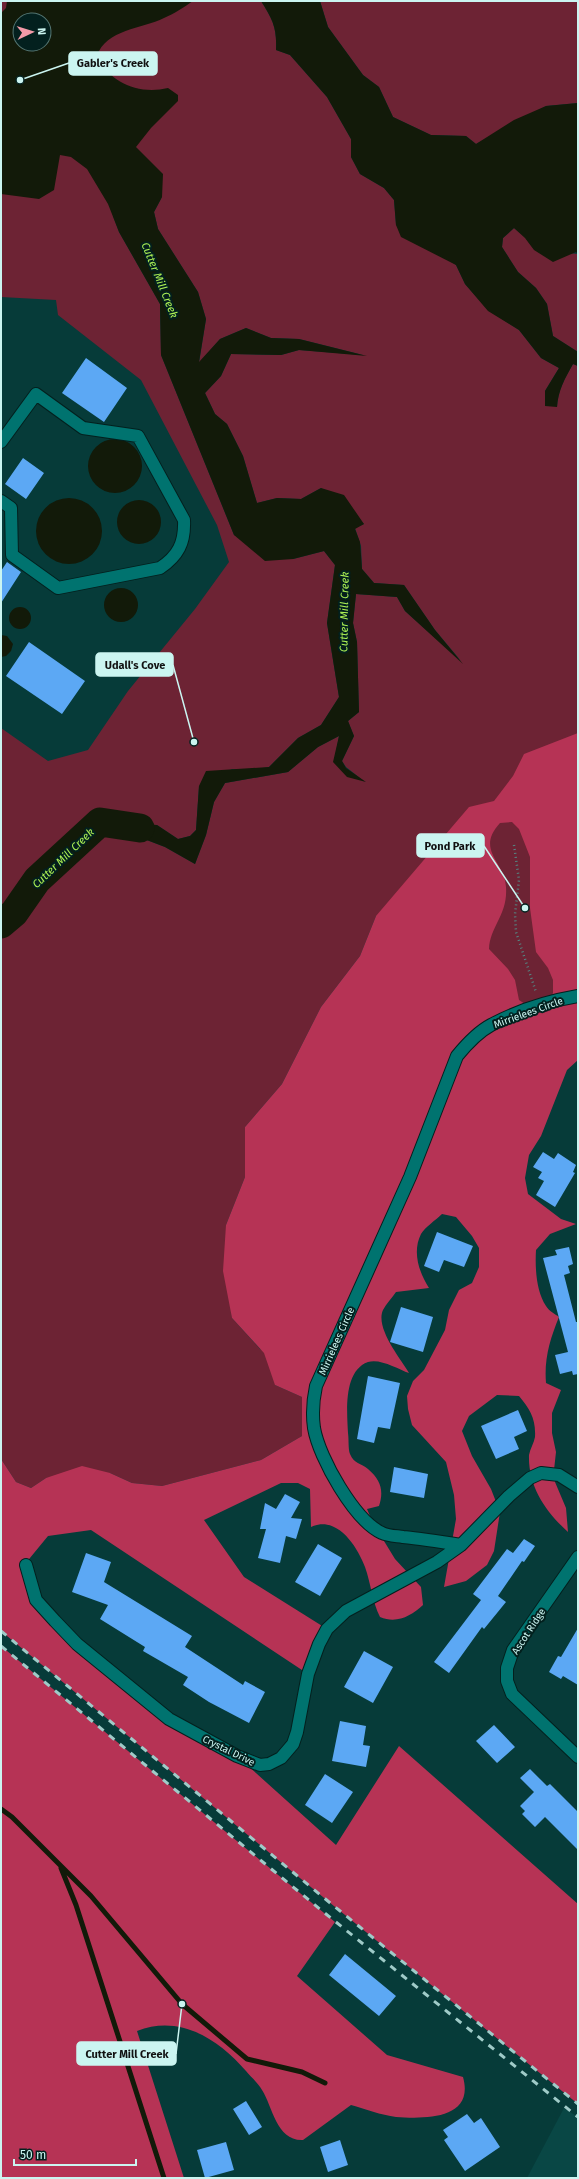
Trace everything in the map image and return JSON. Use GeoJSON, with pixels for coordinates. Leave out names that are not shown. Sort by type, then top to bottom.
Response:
{"type":"FeatureCollection","features":[{"type":"Feature","properties":{"kind":"street"},"geometry":{"type":"LineString","coordinates":[[1,442],[36,394],[83,428],[138,436],[184,520],[185,534],[180,548],[172,560],[160,568],[58,588],[12,555],[11,508],[1,501]]}},
{"type":"Feature","properties":{"kind":"street","name":"Mirrielees Circle"},"geometry":{"type":"LineString","coordinates":[[461,1545],[383,1534],[370,1525],[358,1512],[335,1480],[319,1448],[314,1428],[313,1401],[316,1386],[334,1343],[372,1263],[410,1177],[457,1056],[467,1044],[490,1025],[540,1006],[578,996]]}},
{"type":"Feature","properties":{"kind":"street"},"geometry":{"type":"LineString","coordinates":[[461,1545],[509,1496],[530,1478],[541,1473],[559,1475],[578,1487]]}},
{"type":"Feature","properties":{"kind":"street","name":"Crystal Drive"},"geometry":{"type":"LineString","coordinates":[[26,1565],[36,1600],[77,1644],[169,1719],[237,1756],[260,1765],[269,1764],[281,1758],[293,1744],[297,1732],[308,1674],[327,1629],[346,1611],[437,1562],[461,1545]]}},
{"type":"Feature","properties":{"kind":"street","name":"Ascot Ridge"},"geometry":{"type":"LineString","coordinates":[[578,1557],[513,1650],[507,1668],[508,1681],[512,1694],[578,1757]]}},
{"type":"Feature","properties":{"kind":"path"},"geometry":{"type":"LineString","coordinates":[[514,844],[519,880],[516,932],[540,1006]]}},
{"type":"Feature","properties":{"kind":"shaded area"},"geometry":{"type":"Polygon","coordinates":[[[1,1],[261,1],[269,14],[275,30],[276,50],[290,55],[327,97],[351,139],[351,157],[360,174],[384,188],[394,200],[396,225],[456,265],[465,284],[488,310],[519,330],[541,358],[559,368],[545,391],[557,407],[560,390],[567,374],[573,364],[578,366],[578,996],[519,1013],[376,916],[360,956],[321,1007],[282,1084],[245,1127],[245,1177],[226,1225],[232,1318],[260,1349],[308,1360],[275,1385],[302,1397],[302,1436],[261,1460],[162,1486],[132,1483],[110,1473],[46,1478],[31,1488],[16,1482],[1,1459],[1,728],[48,761],[88,750],[128,691],[195,609],[229,562],[217,525],[141,380],[58,315],[56,300],[1,297],[1,1]],[[162,197],[113,216],[119,232],[160,304],[161,355],[234,535],[293,559],[324,551],[335,565],[327,623],[339,697],[321,725],[298,738],[269,767],[251,770],[232,769],[199,786],[196,830],[190,836],[178,839],[157,825],[102,823],[165,847],[195,864],[206,835],[214,802],[225,783],[288,772],[318,747],[339,736],[334,762],[365,782],[346,767],[342,761],[354,736],[348,721],[359,712],[357,642],[353,623],[356,594],[397,597],[405,611],[461,661],[435,630],[404,585],[374,583],[362,569],[361,546],[355,528],[364,524],[321,488],[301,499],[277,498],[257,503],[243,456],[227,424],[215,414],[205,393],[221,376],[231,354],[281,355],[299,350],[363,355],[299,339],[271,338],[246,328],[220,339],[199,363],[206,319],[198,292],[158,229],[154,212],[162,197]]]}},
{"type":"Feature","properties":{"kind":"shaded area"},"geometry":{"type":"Polygon","coordinates":[[[320,1],[578,1],[578,103],[546,106],[476,144],[466,136],[431,135],[393,117],[379,87],[363,75],[328,27],[320,1]]]}},
{"type":"Feature","properties":{"kind":"shaded area"},"geometry":{"type":"Polygon","coordinates":[[[514,228],[525,237],[535,250],[578,254],[578,352],[553,336],[547,304],[536,288],[518,272],[502,247],[503,238],[514,228]]]}},
{"type":"Feature","properties":{"kind":"shaded area"},"geometry":{"type":"Polygon","coordinates":[[[578,733],[578,1060],[567,1070],[541,1136],[529,1155],[525,1178],[528,1194],[561,1219],[576,1224],[550,1234],[536,1250],[536,1271],[540,1293],[547,1308],[559,1317],[548,1349],[546,1383],[561,1390],[552,1413],[552,1433],[556,1452],[554,1470],[555,1482],[566,1508],[568,1532],[552,1516],[535,1488],[529,1467],[530,1450],[535,1437],[532,1415],[519,1396],[497,1395],[469,1416],[462,1431],[472,1456],[491,1489],[500,1512],[494,1551],[487,1565],[466,1581],[444,1587],[456,1519],[454,1495],[446,1462],[412,1425],[408,1409],[407,1396],[413,1381],[424,1370],[445,1330],[449,1310],[459,1290],[472,1283],[479,1267],[479,1248],[472,1236],[456,1217],[442,1214],[423,1231],[418,1241],[418,1262],[422,1275],[429,1288],[396,1292],[384,1308],[381,1317],[385,1334],[409,1373],[378,1361],[368,1362],[360,1367],[354,1374],[350,1383],[347,1404],[350,1454],[356,1462],[365,1467],[376,1477],[381,1491],[379,1506],[367,1509],[373,1523],[395,1559],[421,1587],[423,1605],[403,1618],[392,1620],[380,1617],[375,1605],[365,1567],[357,1550],[345,1535],[329,1525],[320,1524],[311,1527],[310,1489],[298,1483],[281,1483],[204,1520],[244,1577],[327,1629],[308,1674],[91,1530],[48,1536],[25,1564],[36,1600],[169,1719],[237,1756],[336,1845],[399,1746],[578,1904],[578,2104],[329,1902],[1,1631],[1,1459],[16,1482],[31,1488],[46,1478],[82,1466],[110,1473],[132,1483],[162,1486],[261,1460],[302,1436],[302,1397],[275,1385],[264,1353],[232,1318],[223,1271],[226,1225],[245,1177],[245,1127],[282,1084],[321,1007],[360,956],[376,916],[469,807],[494,801],[513,776],[524,754],[578,733]],[[512,822],[500,823],[493,832],[490,841],[493,856],[504,878],[506,897],[502,913],[492,934],[489,949],[508,969],[515,980],[519,1000],[525,1004],[548,1004],[553,993],[553,980],[548,968],[536,952],[530,908],[530,857],[519,829],[512,822]]]}},
{"type":"Feature","properties":{"kind":"shaded area"},"geometry":{"type":"Polygon","coordinates":[[[1,1646],[335,1922],[297,1976],[387,2055],[463,2077],[465,2091],[462,2102],[454,2109],[444,2114],[420,2118],[385,2115],[351,2105],[303,2140],[294,2139],[287,2135],[276,2122],[266,2097],[259,2085],[235,2059],[223,2049],[211,2040],[183,2028],[168,2026],[153,2027],[137,2031],[184,2178],[1,2178],[1,1646]]]}},
{"type":"Feature","properties":{"kind":"shaded area"},"geometry":{"type":"Polygon","coordinates":[[[564,2108],[578,2117],[578,2178],[527,2178],[564,2108]]]}},
{"type":"Feature","properties":{"kind":"water"},"geometry":{"type":"Polygon","coordinates":[[[7,1],[193,1],[155,22],[116,35],[108,40],[97,56],[110,73],[126,85],[146,90],[168,88],[178,95],[178,101],[151,128],[136,147],[163,174],[162,197],[154,212],[158,229],[198,292],[206,319],[199,362],[220,339],[246,328],[271,338],[299,339],[367,356],[299,350],[281,355],[231,354],[221,376],[205,393],[215,414],[227,424],[243,456],[257,503],[277,498],[301,499],[321,488],[344,495],[364,524],[355,529],[360,542],[362,569],[374,583],[404,585],[435,630],[463,664],[405,611],[397,597],[356,594],[353,623],[357,642],[359,712],[348,721],[354,736],[342,761],[346,768],[366,782],[347,777],[333,762],[339,736],[318,747],[288,772],[225,783],[214,802],[206,835],[195,864],[165,847],[100,822],[157,825],[178,839],[190,836],[196,830],[199,786],[206,771],[269,767],[298,738],[321,725],[339,697],[327,623],[335,565],[324,551],[293,559],[265,561],[234,535],[161,355],[160,304],[119,232],[108,204],[87,169],[71,157],[60,155],[54,190],[39,199],[1,194],[1,13],[6,8],[7,1]]]}},
{"type":"Feature","properties":{"kind":"water"},"geometry":{"type":"Polygon","coordinates":[[[261,1],[320,1],[328,27],[363,75],[379,87],[393,117],[431,135],[466,136],[476,144],[514,120],[546,106],[578,103],[578,254],[576,252],[553,262],[534,250],[525,238],[514,228],[503,238],[502,247],[518,272],[536,288],[547,304],[553,336],[578,352],[578,366],[573,364],[567,374],[560,390],[557,407],[545,406],[545,391],[559,368],[541,358],[519,330],[488,311],[465,284],[456,265],[401,237],[396,225],[394,200],[384,188],[360,174],[351,157],[351,139],[327,97],[290,55],[276,50],[275,30],[269,14],[261,1]]]}},
{"type":"Feature","properties":{"kind":"water"},"geometry":{"type":"Polygon","coordinates":[[[110,439],[120,439],[130,443],[138,451],[142,461],[142,471],[138,481],[130,489],[120,493],[110,493],[100,489],[92,481],[88,471],[88,461],[92,451],[100,443],[110,439]]]}},
{"type":"Feature","properties":{"kind":"water"},"geometry":{"type":"Polygon","coordinates":[[[69,498],[82,501],[92,508],[99,518],[102,531],[99,544],[92,554],[82,561],[69,564],[56,561],[46,554],[39,544],[36,531],[39,518],[46,508],[56,501],[69,498]]]}},
{"type":"Feature","properties":{"kind":"water"},"geometry":{"type":"Polygon","coordinates":[[[139,500],[151,504],[157,510],[161,522],[157,534],[151,540],[139,544],[127,540],[121,534],[117,522],[121,510],[127,504],[139,500]]]}},
{"type":"Feature","properties":{"kind":"water"},"geometry":{"type":"Polygon","coordinates":[[[118,588],[124,588],[128,589],[135,595],[138,605],[137,612],[131,619],[124,622],[118,622],[114,621],[107,615],[104,608],[104,602],[105,598],[111,591],[118,588]]]}},
{"type":"Feature","properties":{"kind":"water"},"geometry":{"type":"Polygon","coordinates":[[[20,607],[28,610],[31,618],[28,626],[20,629],[12,626],[9,618],[12,610],[20,607]]]}},
{"type":"Feature","properties":{"kind":"water"},"geometry":{"type":"Polygon","coordinates":[[[1,635],[7,636],[13,644],[11,651],[6,656],[1,657],[1,635]]]}},
{"type":"Feature","properties":{"kind":"building"},"geometry":{"type":"Polygon","coordinates":[[[86,358],[127,388],[104,422],[62,393],[86,358]]]}},
{"type":"Feature","properties":{"kind":"building"},"geometry":{"type":"Polygon","coordinates":[[[23,458],[44,473],[26,499],[5,484],[23,458]]]}},
{"type":"Feature","properties":{"kind":"building"},"geometry":{"type":"Polygon","coordinates":[[[7,562],[21,572],[1,603],[1,571],[7,562]]]}},
{"type":"Feature","properties":{"kind":"building"},"geometry":{"type":"Polygon","coordinates":[[[29,642],[85,681],[62,714],[6,676],[29,642]]]}},
{"type":"Feature","properties":{"kind":"building"},"geometry":{"type":"Polygon","coordinates":[[[543,1152],[554,1159],[558,1153],[576,1165],[573,1172],[575,1173],[555,1207],[536,1195],[544,1181],[538,1178],[542,1172],[533,1167],[543,1152]]]}},
{"type":"Feature","properties":{"kind":"building"},"geometry":{"type":"Polygon","coordinates":[[[437,1232],[473,1246],[464,1267],[444,1260],[439,1272],[424,1266],[437,1232]]]}},
{"type":"Feature","properties":{"kind":"building"},"geometry":{"type":"Polygon","coordinates":[[[569,1247],[573,1264],[568,1266],[570,1273],[564,1275],[576,1322],[578,1322],[578,1374],[573,1375],[572,1371],[560,1374],[555,1355],[568,1352],[543,1258],[557,1255],[555,1250],[569,1247]]]}},
{"type":"Feature","properties":{"kind":"building"},"geometry":{"type":"Polygon","coordinates":[[[401,1307],[433,1317],[423,1352],[390,1342],[401,1307]]]}},
{"type":"Feature","properties":{"kind":"building"},"geometry":{"type":"Polygon","coordinates":[[[368,1376],[400,1383],[390,1429],[378,1427],[374,1443],[357,1439],[368,1376]]]}},
{"type":"Feature","properties":{"kind":"building"},"geometry":{"type":"Polygon","coordinates":[[[518,1410],[527,1431],[514,1437],[519,1449],[496,1459],[481,1426],[518,1410]]]}},
{"type":"Feature","properties":{"kind":"building"},"geometry":{"type":"Polygon","coordinates":[[[394,1467],[428,1474],[424,1498],[390,1492],[394,1467]]]}},
{"type":"Feature","properties":{"kind":"building"},"geometry":{"type":"Polygon","coordinates":[[[285,1494],[300,1502],[291,1518],[302,1519],[296,1539],[286,1536],[280,1563],[258,1558],[266,1529],[260,1529],[265,1503],[276,1509],[285,1494]]]}},
{"type":"Feature","properties":{"kind":"building"},"geometry":{"type":"Polygon","coordinates":[[[524,1539],[535,1546],[524,1562],[522,1561],[498,1596],[506,1602],[484,1629],[482,1627],[449,1673],[434,1662],[481,1600],[473,1594],[507,1549],[513,1553],[524,1539]]]}},
{"type":"Feature","properties":{"kind":"building"},"geometry":{"type":"Polygon","coordinates":[[[318,1544],[342,1558],[320,1596],[295,1582],[318,1544]]]}},
{"type":"Feature","properties":{"kind":"building"},"geometry":{"type":"Polygon","coordinates":[[[86,1553],[111,1562],[104,1582],[192,1636],[185,1647],[243,1685],[245,1681],[265,1692],[249,1723],[209,1702],[183,1685],[188,1677],[143,1651],[145,1647],[100,1619],[108,1605],[72,1592],[86,1553]]]}},
{"type":"Feature","properties":{"kind":"building"},"geometry":{"type":"Polygon","coordinates":[[[578,1628],[578,1685],[563,1676],[561,1679],[549,1672],[558,1656],[561,1657],[578,1628]]]}},
{"type":"Feature","properties":{"kind":"building"},"geometry":{"type":"Polygon","coordinates":[[[364,1651],[393,1667],[373,1703],[344,1687],[364,1651]]]}},
{"type":"Feature","properties":{"kind":"building"},"geometry":{"type":"Polygon","coordinates":[[[340,1721],[366,1726],[363,1745],[370,1746],[366,1767],[332,1761],[340,1721]]]}},
{"type":"Feature","properties":{"kind":"building"},"geometry":{"type":"Polygon","coordinates":[[[494,1725],[515,1747],[497,1763],[476,1741],[494,1725]]]}},
{"type":"Feature","properties":{"kind":"building"},"geometry":{"type":"Polygon","coordinates":[[[530,1769],[547,1786],[550,1784],[578,1812],[578,1850],[545,1817],[535,1827],[522,1814],[525,1811],[520,1806],[534,1792],[520,1778],[530,1769]]]}},
{"type":"Feature","properties":{"kind":"building"},"geometry":{"type":"Polygon","coordinates":[[[325,1774],[353,1792],[332,1823],[305,1805],[325,1774]]]}},
{"type":"Feature","properties":{"kind":"building"},"geometry":{"type":"Polygon","coordinates":[[[345,1954],[396,1996],[379,2016],[329,1975],[345,1954]]]}},
{"type":"Feature","properties":{"kind":"building"},"geometry":{"type":"Polygon","coordinates":[[[246,2101],[262,2127],[249,2135],[233,2109],[246,2101]]]}},
{"type":"Feature","properties":{"kind":"building"},"geometry":{"type":"Polygon","coordinates":[[[467,2114],[474,2123],[481,2118],[500,2147],[465,2171],[444,2140],[448,2137],[443,2130],[467,2114]]]}},
{"type":"Feature","properties":{"kind":"building"},"geometry":{"type":"Polygon","coordinates":[[[340,2140],[348,2165],[328,2172],[320,2147],[340,2140]]]}},
{"type":"Feature","properties":{"kind":"building"},"geometry":{"type":"Polygon","coordinates":[[[226,2142],[234,2170],[205,2178],[197,2150],[226,2142]]]}},
{"type":"Feature","properties":{"kind":"waterway","name":"Cutter Mill Creek"},"geometry":{"type":"LineString","coordinates":[[1,924],[14,913],[37,880],[100,822],[140,828]]}},
{"type":"Feature","properties":{"kind":"waterway","name":"Cutter Mill Creek"},"geometry":{"type":"LineString","coordinates":[[1,1809],[12,1817],[91,1896],[182,2004],[247,2059],[302,2072],[325,2083]]}},
{"type":"Feature","properties":{"kind":"waterway"},"geometry":{"type":"LineString","coordinates":[[61,1868],[76,1905],[164,2178]]}},
{"type":"Feature","properties":{"kind":"railway"},"geometry":{"type":"LineString","coordinates":[[1,1631],[329,1902],[578,2104]]}},
{"type":"Feature","properties":{"kind":"railway"},"geometry":{"type":"LineString","coordinates":[[1,1646],[321,1910],[578,2117]]}},
{"type":"Feature","properties":{"kind":"place","name":"Gabler's Creek"},"geometry":{"type":"Point","coordinates":[20,80]}},
{"type":"Feature","properties":{"kind":"place","name":"Udall's Cove"},"geometry":{"type":"Point","coordinates":[194,742]}},
{"type":"Feature","properties":{"kind":"place","name":"Pond Park"},"geometry":{"type":"Point","coordinates":[525,908]}},
{"type":"Feature","properties":{"kind":"place","name":"Cutter Mill Creek"},"geometry":{"type":"Point","coordinates":[182,2004]}}]}
